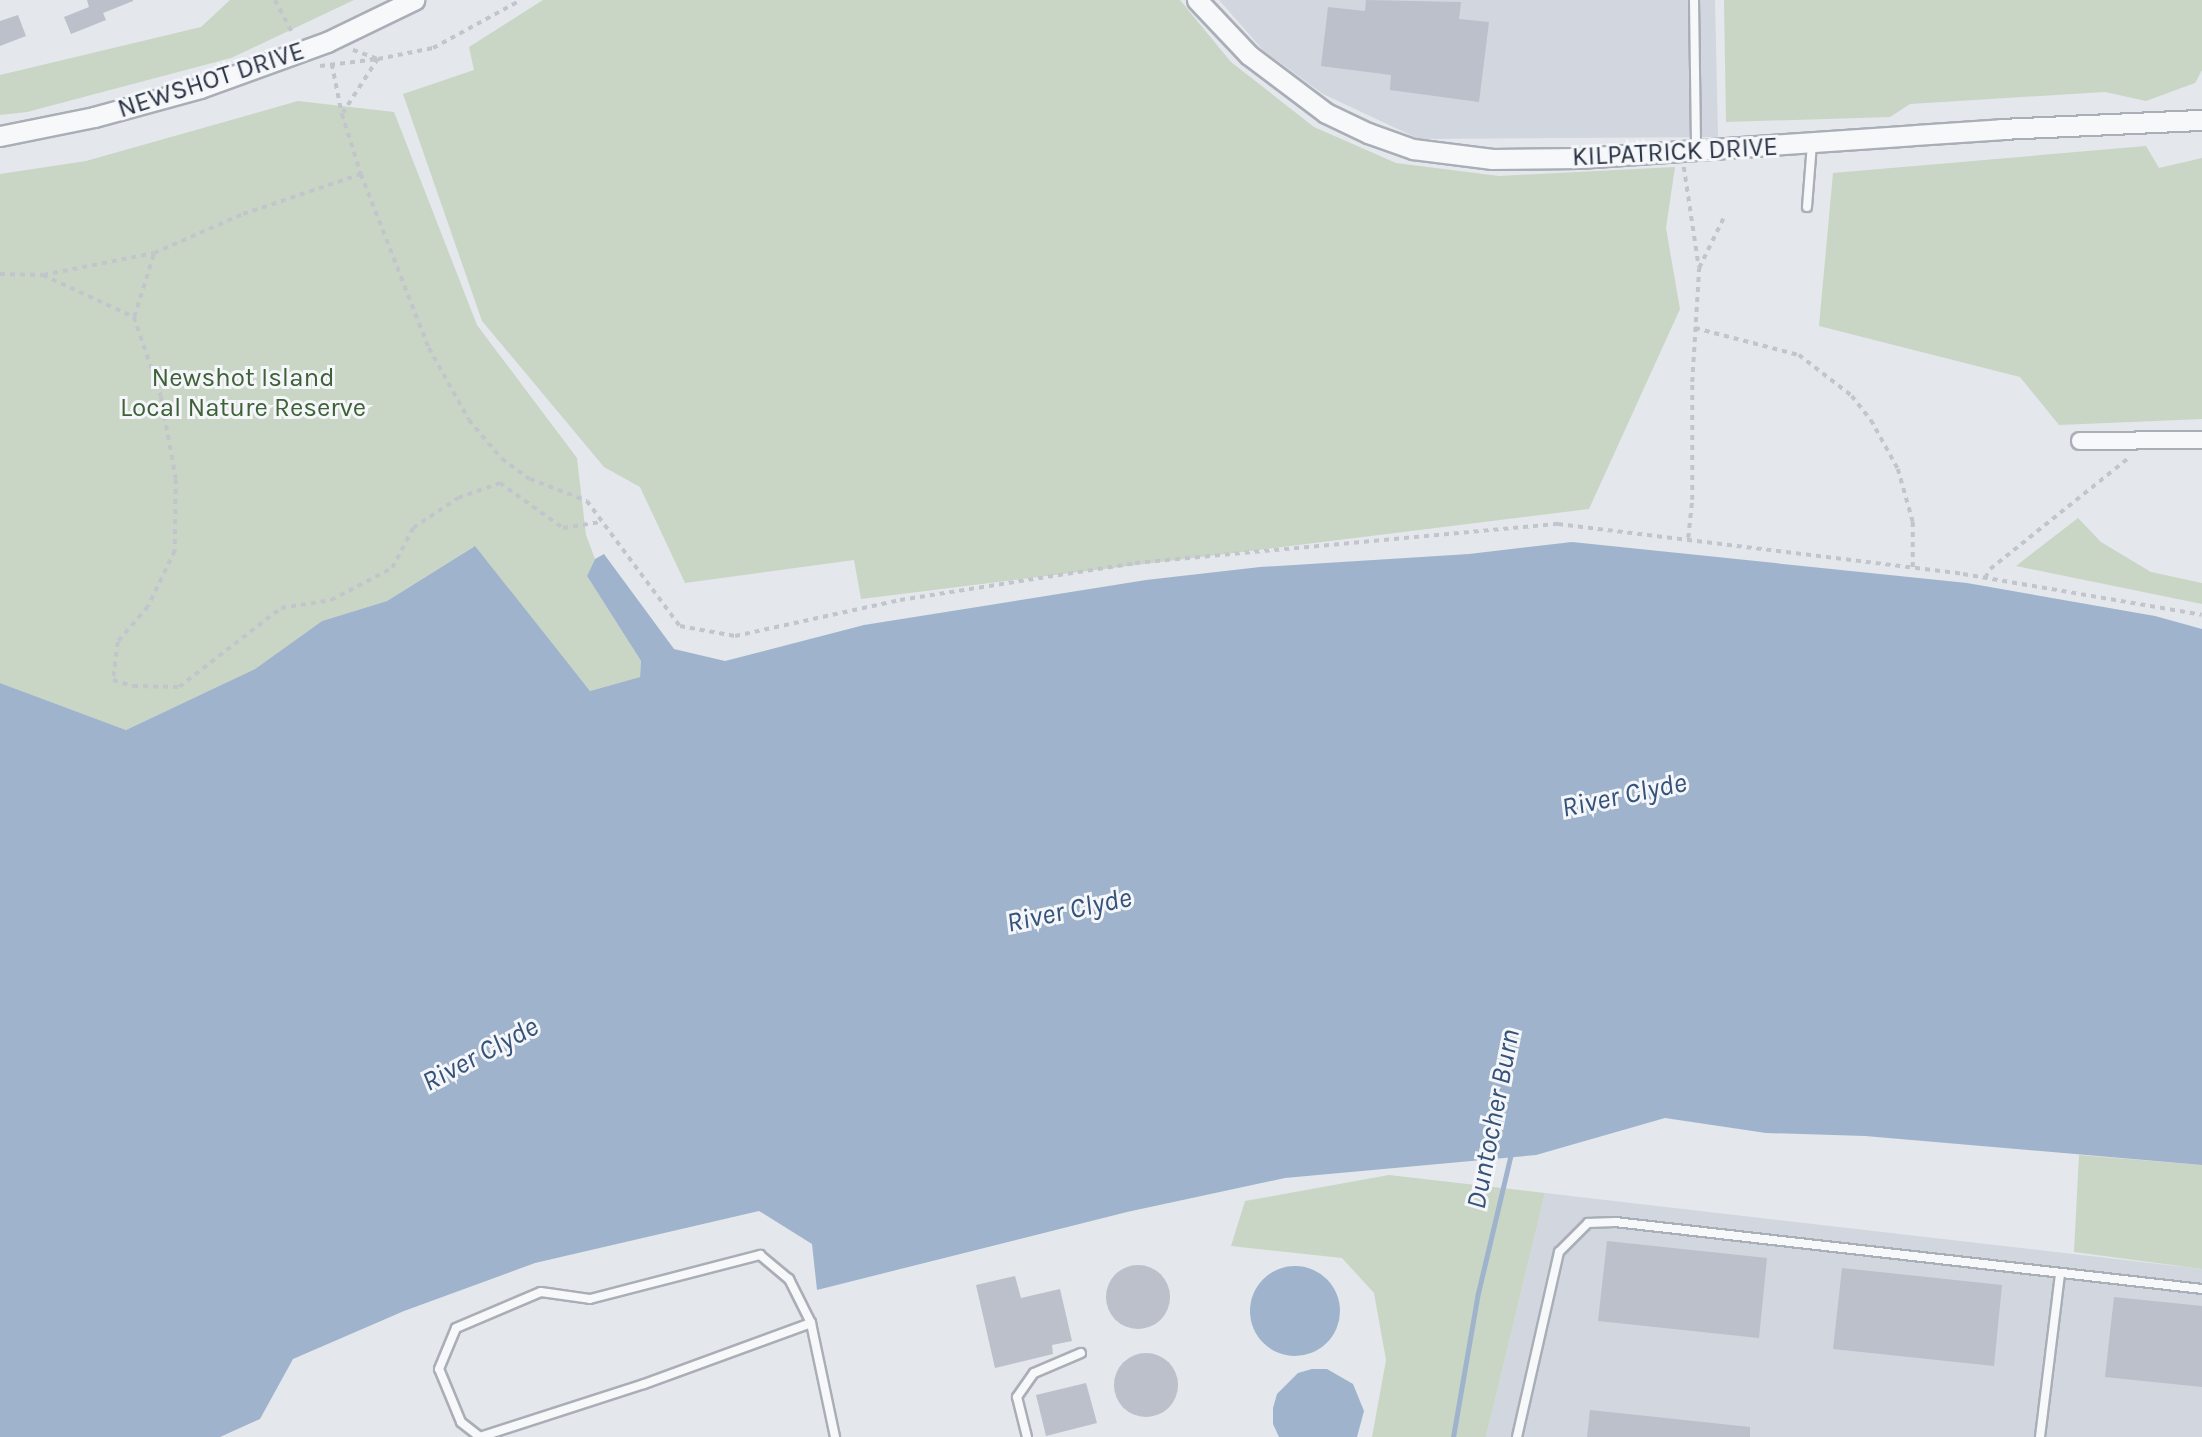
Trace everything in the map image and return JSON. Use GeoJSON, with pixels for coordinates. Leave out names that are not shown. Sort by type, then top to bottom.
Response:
{"type":"FeatureCollection","features":[{"type":"Feature","properties":{"kind":"street","name":"NEWSHOT DRIVE"},"geometry":{"type":"LineString","coordinates":[[0,136],[154,102],[234,77],[327,42],[414,0]]}},
{"type":"Feature","properties":{"kind":"street","name":"KILPATRICK DRIVE"},"geometry":{"type":"LineString","coordinates":[[1198,0],[1249,55],[1285,85],[1326,113],[1368,133],[1413,149],[1492,159],[1580,159],[2001,129],[2202,120]]}},
{"type":"Feature","properties":{"kind":"street"},"geometry":{"type":"LineString","coordinates":[[2080,441],[2202,440]]}},
{"type":"Feature","properties":{"kind":"lane"},"geometry":{"type":"LineString","coordinates":[[1689,151],[1694,0]]}},
{"type":"Feature","properties":{"kind":"lane"},"geometry":{"type":"LineString","coordinates":[[1807,207],[1812,144]]}},
{"type":"Feature","properties":{"kind":"lane"},"geometry":{"type":"LineString","coordinates":[[1517,1437],[1559,1252],[1588,1223],[1615,1222],[2202,1289]]}},
{"type":"Feature","properties":{"kind":"lane"},"geometry":{"type":"LineString","coordinates":[[811,1323],[644,1384],[480,1437],[461,1423],[439,1368],[456,1328],[541,1292],[590,1299],[760,1255],[789,1279],[811,1323],[835,1437]]}},
{"type":"Feature","properties":{"kind":"lane"},"geometry":{"type":"LineString","coordinates":[[2040,1437],[2060,1273]]}},
{"type":"Feature","properties":{"kind":"lane"},"geometry":{"type":"LineString","coordinates":[[1027,1437],[1017,1397],[1034,1373],[1082,1353]]}},
{"type":"Feature","properties":{"kind":"path"},"geometry":{"type":"LineString","coordinates":[[521,0],[433,48],[377,59],[332,64],[342,114],[361,174],[429,348],[468,420],[502,459],[530,479],[587,501],[680,626],[735,636],[900,600],[1135,563],[1558,524],[1688,538],[1985,578],[2202,615]]}},
{"type":"Feature","properties":{"kind":"path"},"geometry":{"type":"LineString","coordinates":[[342,114],[377,59]]}},
{"type":"Feature","properties":{"kind":"path"},"geometry":{"type":"LineString","coordinates":[[1688,538],[1692,500],[1695,328],[1699,268],[1689,151]]}},
{"type":"Feature","properties":{"kind":"path"},"geometry":{"type":"LineString","coordinates":[[0,274],[43,275],[154,253],[243,214],[361,174]]}},
{"type":"Feature","properties":{"kind":"path"},"geometry":{"type":"LineString","coordinates":[[1699,268],[1723,219]]}},
{"type":"Feature","properties":{"kind":"path"},"geometry":{"type":"LineString","coordinates":[[154,253],[134,317],[161,396],[176,479],[175,551],[148,607],[118,642],[113,680],[133,686],[178,687],[281,608],[331,600],[392,568],[413,528],[458,498],[499,483],[563,528],[602,522]]}},
{"type":"Feature","properties":{"kind":"path"},"geometry":{"type":"LineString","coordinates":[[43,275],[134,317]]}},
{"type":"Feature","properties":{"kind":"path"},"geometry":{"type":"LineString","coordinates":[[1695,328],[1799,355],[1852,396],[1871,420],[1898,469],[1913,523],[1913,568]]}},
{"type":"Feature","properties":{"kind":"path"},"geometry":{"type":"LineString","coordinates":[[1985,578],[1990,569],[2129,460],[2135,441]]}},
{"type":"Feature","properties":{"kind":"shaded area"},"geometry":{"type":"Polygon","coordinates":[[[1219,0],[1715,0],[1718,137],[1419,139],[1323,94],[1263,50],[1219,0]]]}},
{"type":"Feature","properties":{"kind":"shaded area"},"geometry":{"type":"Polygon","coordinates":[[[1545,1193],[2202,1269],[2202,1437],[1486,1437],[1545,1193]]]}},
{"type":"Feature","properties":{"kind":"green space"},"geometry":{"type":"Polygon","coordinates":[[[230,0],[354,0],[231,58],[27,112],[0,115],[0,75],[201,27],[230,0]]]}},
{"type":"Feature","properties":{"kind":"green space"},"geometry":{"type":"Polygon","coordinates":[[[543,0],[1180,0],[1231,62],[1314,127],[1396,163],[1499,176],[1675,167],[1666,228],[1680,309],[1589,509],[861,599],[854,560],[685,583],[640,487],[604,467],[482,321],[403,94],[474,70],[469,47],[543,0]]]}},
{"type":"Feature","properties":{"kind":"green space"},"geometry":{"type":"Polygon","coordinates":[[[1724,0],[2202,0],[2202,70],[2195,83],[2146,101],[2105,92],[1910,104],[1890,117],[1726,122],[1724,0]]]}},
{"type":"Feature","properties":{"kind":"green space","name":"Newshot Island Local Nature Reserve"},"geometry":{"type":"Polygon","coordinates":[[[298,101],[394,112],[477,325],[577,458],[586,535],[595,559],[587,576],[641,661],[640,677],[590,691],[473,547],[387,601],[322,621],[255,669],[126,730],[0,683],[0,174],[86,161],[298,101]]]}},
{"type":"Feature","properties":{"kind":"green space"},"geometry":{"type":"Polygon","coordinates":[[[2146,146],[2159,168],[2202,158],[2202,419],[2059,425],[2020,377],[1819,326],[1833,173],[2146,146]]]}},
{"type":"Feature","properties":{"kind":"green space"},"geometry":{"type":"Polygon","coordinates":[[[2078,518],[2101,542],[2151,572],[2202,583],[2202,604],[2016,566],[2078,518]]]}},
{"type":"Feature","properties":{"kind":"green space"},"geometry":{"type":"Polygon","coordinates":[[[2079,1155],[2202,1165],[2202,1269],[2074,1252],[2079,1155]]]}},
{"type":"Feature","properties":{"kind":"green space"},"geometry":{"type":"Polygon","coordinates":[[[1389,1175],[1545,1193],[1486,1437],[1372,1437],[1386,1360],[1374,1293],[1342,1258],[1231,1246],[1245,1201],[1389,1175]]]}},
{"type":"Feature","properties":{"kind":"water","name":"River Clyde"},"geometry":{"type":"Polygon","coordinates":[[[1572,542],[1967,583],[2155,616],[2202,629],[2202,1165],[1865,1136],[1766,1133],[1665,1118],[1536,1155],[1285,1178],[1127,1212],[817,1290],[812,1244],[759,1211],[535,1263],[404,1311],[293,1359],[260,1419],[220,1437],[0,1437],[0,683],[126,730],[255,669],[322,621],[387,601],[475,546],[590,691],[640,677],[641,661],[587,576],[595,559],[604,554],[674,649],[725,661],[864,625],[1146,580],[1260,567],[1469,554],[1572,542]]]}},
{"type":"Feature","properties":{"kind":"water"},"geometry":{"type":"Polygon","coordinates":[[[1286,1266],[1304,1266],[1320,1273],[1333,1286],[1340,1302],[1340,1320],[1333,1336],[1320,1349],[1304,1356],[1286,1356],[1270,1349],[1257,1336],[1250,1320],[1250,1302],[1257,1286],[1270,1273],[1286,1266]]]}},
{"type":"Feature","properties":{"kind":"water"},"geometry":{"type":"Polygon","coordinates":[[[1327,1369],[1353,1384],[1364,1411],[1357,1437],[1279,1437],[1273,1424],[1273,1408],[1277,1394],[1298,1373],[1327,1369]]]}},
{"type":"Feature","properties":{"kind":"building"},"geometry":{"type":"Polygon","coordinates":[[[87,0],[133,1],[103,13],[106,20],[71,34],[64,17],[89,7],[87,0]]]}},
{"type":"Feature","properties":{"kind":"building"},"geometry":{"type":"Polygon","coordinates":[[[1366,0],[1461,2],[1459,19],[1489,22],[1479,102],[1390,90],[1391,75],[1321,66],[1328,7],[1365,11],[1366,0]]]}},
{"type":"Feature","properties":{"kind":"building"},"geometry":{"type":"Polygon","coordinates":[[[18,15],[26,36],[0,46],[0,21],[18,15]]]}},
{"type":"Feature","properties":{"kind":"building"},"geometry":{"type":"Polygon","coordinates":[[[1607,1241],[1767,1258],[1759,1338],[1598,1321],[1607,1241]]]}},
{"type":"Feature","properties":{"kind":"building"},"geometry":{"type":"Polygon","coordinates":[[[1138,1265],[1156,1271],[1164,1279],[1170,1297],[1164,1315],[1156,1323],[1138,1329],[1120,1323],[1112,1315],[1106,1297],[1112,1279],[1120,1271],[1138,1265]]]}},
{"type":"Feature","properties":{"kind":"building"},"geometry":{"type":"Polygon","coordinates":[[[1842,1268],[2002,1285],[1994,1366],[1833,1349],[1842,1268]]]}},
{"type":"Feature","properties":{"kind":"building"},"geometry":{"type":"Polygon","coordinates":[[[1015,1276],[1021,1298],[1060,1289],[1072,1341],[1052,1345],[1053,1354],[995,1368],[976,1285],[1015,1276]]]}},
{"type":"Feature","properties":{"kind":"building"},"geometry":{"type":"Polygon","coordinates":[[[2114,1297],[2202,1306],[2202,1387],[2105,1377],[2114,1297]]]}},
{"type":"Feature","properties":{"kind":"building"},"geometry":{"type":"Polygon","coordinates":[[[1146,1353],[1164,1359],[1172,1367],[1178,1385],[1172,1403],[1164,1411],[1146,1417],[1128,1411],[1120,1403],[1114,1385],[1120,1367],[1128,1359],[1146,1353]]]}},
{"type":"Feature","properties":{"kind":"building"},"geometry":{"type":"Polygon","coordinates":[[[1086,1383],[1097,1423],[1046,1436],[1036,1395],[1086,1383]]]}},
{"type":"Feature","properties":{"kind":"building"},"geometry":{"type":"Polygon","coordinates":[[[1590,1410],[1750,1427],[1750,1437],[1587,1437],[1590,1410]]]}},
{"type":"Feature","properties":{"kind":"waterway","name":"Duntocher Burn"},"geometry":{"type":"LineString","coordinates":[[1453,1437],[1478,1293],[1512,1149]]}}]}
